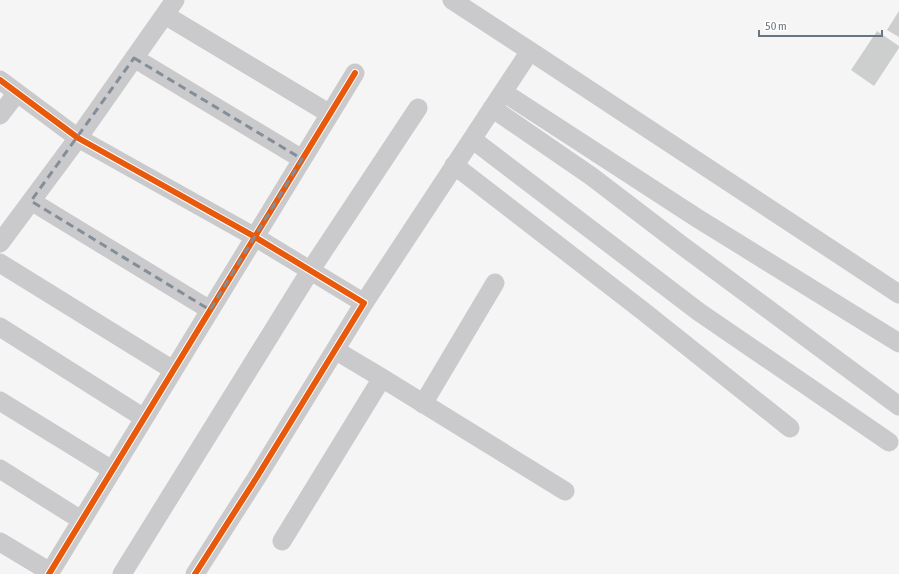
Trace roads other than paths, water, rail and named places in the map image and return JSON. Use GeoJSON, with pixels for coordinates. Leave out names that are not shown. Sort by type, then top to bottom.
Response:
{"type":"FeatureCollection","features":[{"type":"Feature","properties":{"kind":"street"},"geometry":{"type":"LineString","coordinates":[[452,0],[899,294]]}},
{"type":"Feature","properties":{"kind":"street"},"geometry":{"type":"LineString","coordinates":[[0,243],[78,138],[170,7],[330,114]]}},
{"type":"Feature","properties":{"kind":"street"},"geometry":{"type":"LineString","coordinates":[[195,574],[257,477],[364,303],[530,51]]}},
{"type":"Feature","properties":{"kind":"street"},"geometry":{"type":"LineString","coordinates":[[134,58],[302,159]]}},
{"type":"Feature","properties":{"kind":"street"},"geometry":{"type":"LineString","coordinates":[[0,542],[49,573],[355,73]]}},
{"type":"Feature","properties":{"kind":"street"},"geometry":{"type":"LineString","coordinates":[[0,80],[78,138],[255,237],[364,303]]}},
{"type":"Feature","properties":{"kind":"street"},"geometry":{"type":"LineString","coordinates":[[503,92],[697,218],[899,343]]}},
{"type":"Feature","properties":{"kind":"street"},"geometry":{"type":"LineString","coordinates":[[0,115],[17,93]]}},
{"type":"Feature","properties":{"kind":"street"},"geometry":{"type":"LineString","coordinates":[[122,574],[310,271],[418,108]]}},
{"type":"Feature","properties":{"kind":"street"},"geometry":{"type":"LineString","coordinates":[[492,108],[591,176],[684,247],[899,406]]}},
{"type":"Feature","properties":{"kind":"street"},"geometry":{"type":"LineString","coordinates":[[472,139],[699,312],[889,442]]}},
{"type":"Feature","properties":{"kind":"street"},"geometry":{"type":"LineString","coordinates":[[454,165],[643,311],[790,428]]}},
{"type":"Feature","properties":{"kind":"street"},"geometry":{"type":"LineString","coordinates":[[31,201],[210,310]]}},
{"type":"Feature","properties":{"kind":"street"},"geometry":{"type":"LineString","coordinates":[[0,263],[173,370]]}},
{"type":"Feature","properties":{"kind":"street"},"geometry":{"type":"LineString","coordinates":[[423,404],[495,283]]}},
{"type":"Feature","properties":{"kind":"street"},"geometry":{"type":"LineString","coordinates":[[0,327],[144,418]]}},
{"type":"Feature","properties":{"kind":"street"},"geometry":{"type":"LineString","coordinates":[[335,350],[564,491]]}},
{"type":"Feature","properties":{"kind":"street"},"geometry":{"type":"LineString","coordinates":[[282,541],[382,378]]}},
{"type":"Feature","properties":{"kind":"street"},"geometry":{"type":"LineString","coordinates":[[0,401],[112,470]]}},
{"type":"Feature","properties":{"kind":"street"},"geometry":{"type":"LineString","coordinates":[[0,469],[82,520]]}}]}
